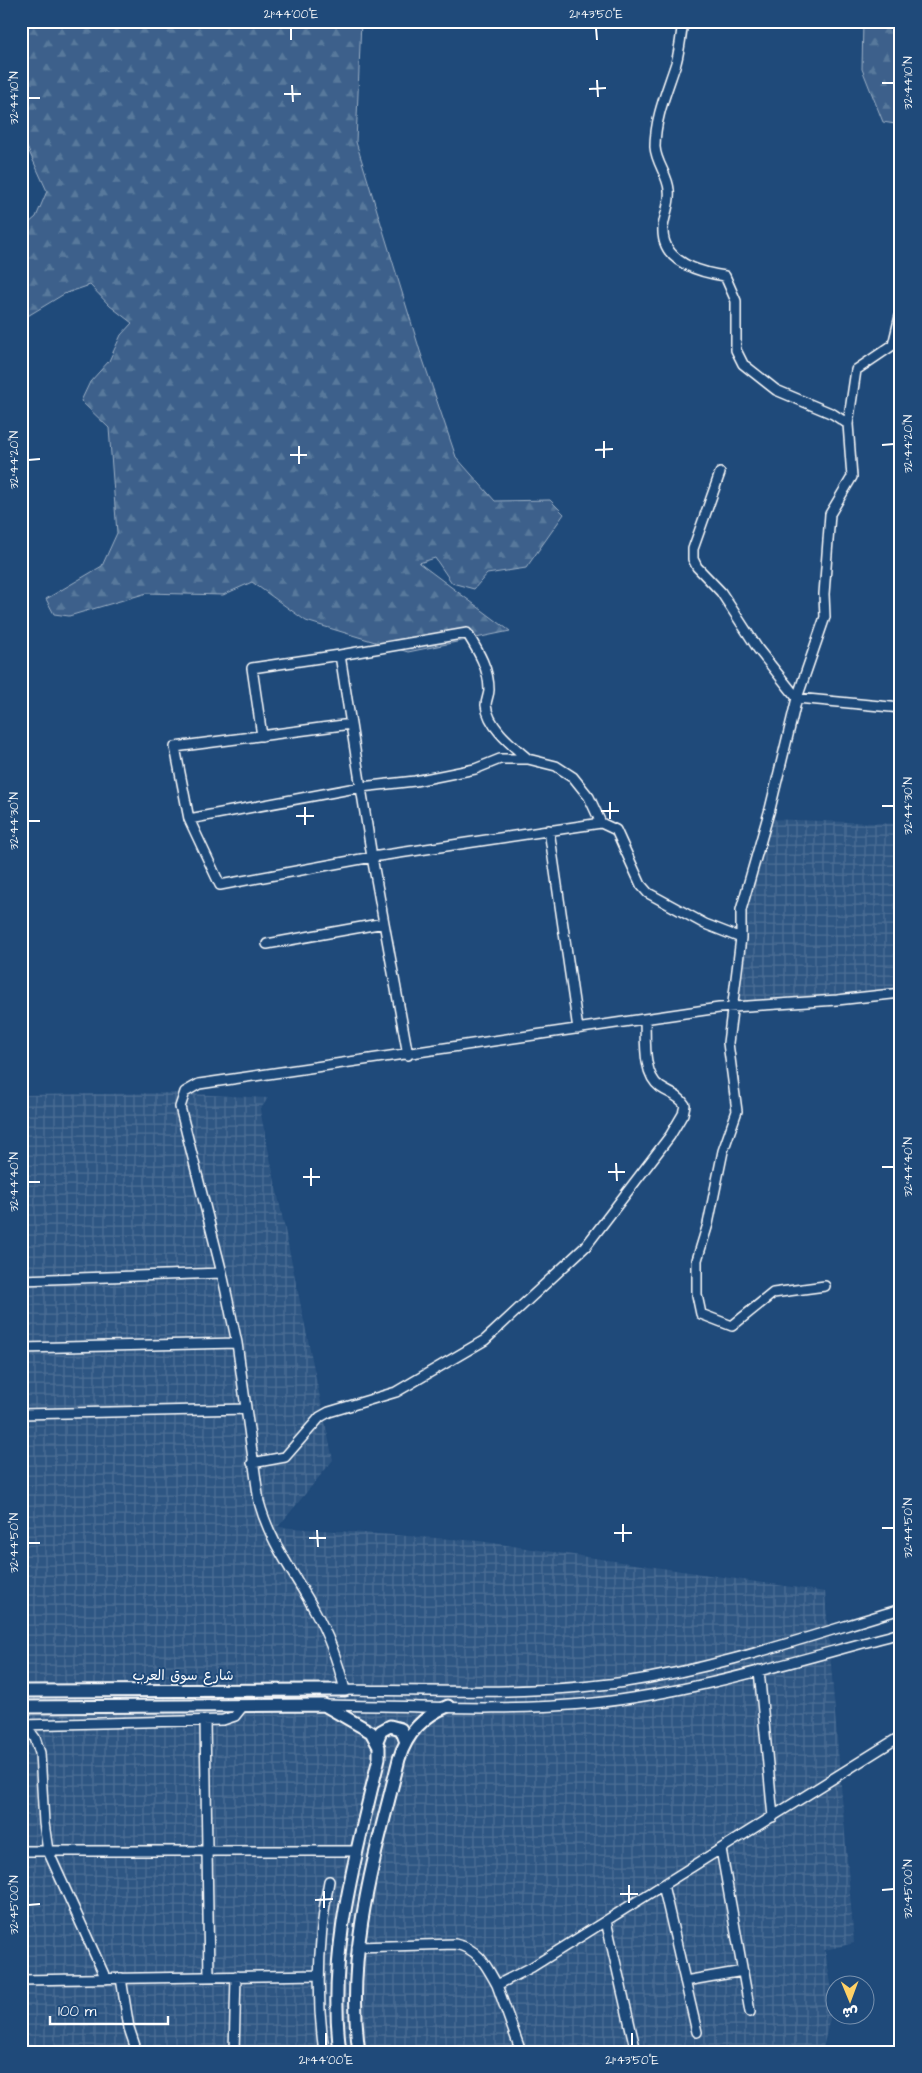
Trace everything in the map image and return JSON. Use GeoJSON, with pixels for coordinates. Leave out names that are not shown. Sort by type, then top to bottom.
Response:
{"type":"FeatureCollection","features":[{"type":"Feature","properties":{"kind":"main road","name":"شارع سوق العرب"},"geometry":{"type":"LineString","coordinates":[[21,1691],[345,1690]]}},
{"type":"Feature","properties":{"kind":"main road"},"geometry":{"type":"LineString","coordinates":[[21,1707],[324,1705],[366,1728],[377,1741]]}},
{"type":"Feature","properties":{"kind":"main road"},"geometry":{"type":"LineString","coordinates":[[359,2052],[355,1996],[357,1947],[369,1880],[399,1759],[406,1742],[424,1720],[448,1706]]}},
{"type":"Feature","properties":{"kind":"main road"},"geometry":{"type":"LineString","coordinates":[[340,2052],[337,1966],[344,1914],[379,1758],[377,1741],[381,1731],[390,1726],[401,1729],[406,1742]]}},
{"type":"Feature","properties":{"kind":"street"},"geometry":{"type":"LineString","coordinates":[[682,21],[677,57],[661,105],[657,128],[657,158],[669,189],[663,227],[665,242],[669,252],[686,267],[725,276],[736,301],[736,350],[743,364],[776,390],[833,414],[848,424]]}},
{"type":"Feature","properties":{"kind":"street"},"geometry":{"type":"LineString","coordinates":[[825,1286],[773,1293],[732,1326],[701,1314],[697,1295],[697,1260],[708,1224],[723,1151],[737,1111],[728,1043],[735,972],[741,938],[741,910],[770,809],[797,698],[825,618],[824,594],[830,514],[852,477],[848,424],[856,370],[893,345],[901,312]]}},
{"type":"Feature","properties":{"kind":"street"},"geometry":{"type":"LineString","coordinates":[[720,473],[693,549],[693,562],[721,592],[758,649],[797,698],[901,708]]}},
{"type":"Feature","properties":{"kind":"street"},"geometry":{"type":"LineString","coordinates":[[262,736],[252,668],[467,633],[480,654],[486,671],[489,690],[486,706],[491,720],[507,742],[528,759]]}},
{"type":"Feature","properties":{"kind":"street"},"geometry":{"type":"LineString","coordinates":[[340,655],[372,857],[408,1055]]}},
{"type":"Feature","properties":{"kind":"street"},"geometry":{"type":"LineString","coordinates":[[351,724],[174,748],[189,819],[220,884],[372,857],[601,823],[616,830],[641,885],[648,893],[721,932],[741,938]]}},
{"type":"Feature","properties":{"kind":"street"},"geometry":{"type":"LineString","coordinates":[[189,819],[361,787],[415,781],[475,769],[500,759],[528,759],[556,766],[573,776],[589,797],[601,823]]}},
{"type":"Feature","properties":{"kind":"street"},"geometry":{"type":"LineString","coordinates":[[549,830],[578,1029]]}},
{"type":"Feature","properties":{"kind":"street"},"geometry":{"type":"LineString","coordinates":[[267,944],[384,923]]}},
{"type":"Feature","properties":{"kind":"street"},"geometry":{"type":"LineString","coordinates":[[901,993],[837,1000],[733,1007],[199,1084],[185,1092],[180,1101],[181,1112],[222,1273],[237,1343],[259,1502],[267,1527],[282,1557],[323,1625],[336,1657],[345,1690],[510,1691],[626,1682],[701,1667],[901,1610]]}},
{"type":"Feature","properties":{"kind":"street"},"geometry":{"type":"LineString","coordinates":[[252,1462],[285,1457],[320,1417],[329,1412],[396,1392],[435,1368],[475,1348],[586,1246],[670,1136],[683,1114],[685,1105],[681,1098],[660,1087],[650,1074],[645,1020]]}},
{"type":"Feature","properties":{"kind":"street"},"geometry":{"type":"LineString","coordinates":[[21,1280],[222,1273]]}},
{"type":"Feature","properties":{"kind":"street"},"geometry":{"type":"LineString","coordinates":[[21,1348],[237,1343]]}},
{"type":"Feature","properties":{"kind":"street"},"geometry":{"type":"LineString","coordinates":[[21,1414],[246,1408]]}},
{"type":"Feature","properties":{"kind":"street"},"geometry":{"type":"LineString","coordinates":[[324,1705],[522,1708],[596,1703],[669,1692],[901,1633]]}},
{"type":"Feature","properties":{"kind":"street"},"geometry":{"type":"LineString","coordinates":[[759,1670],[773,1816]]}},
{"type":"Feature","properties":{"kind":"street"},"geometry":{"type":"LineString","coordinates":[[23,1723],[204,1721],[231,1718],[243,1706]]}},
{"type":"Feature","properties":{"kind":"street"},"geometry":{"type":"LineString","coordinates":[[204,1721],[209,1977]]}},
{"type":"Feature","properties":{"kind":"street"},"geometry":{"type":"LineString","coordinates":[[23,1723],[35,1738],[42,1761],[44,1822],[48,1851],[106,1979]]}},
{"type":"Feature","properties":{"kind":"street"},"geometry":{"type":"LineString","coordinates":[[497,1985],[532,1967],[901,1736]]}},
{"type":"Feature","properties":{"kind":"street"},"geometry":{"type":"LineString","coordinates":[[721,1849],[750,2012]]}},
{"type":"Feature","properties":{"kind":"street"},"geometry":{"type":"LineString","coordinates":[[21,1851],[357,1851]]}},
{"type":"Feature","properties":{"kind":"street"},"geometry":{"type":"LineString","coordinates":[[324,2052],[318,1975],[321,1933],[329,1881]]}},
{"type":"Feature","properties":{"kind":"street"},"geometry":{"type":"LineString","coordinates":[[663,1885],[697,2032]]}},
{"type":"Feature","properties":{"kind":"street"},"geometry":{"type":"LineString","coordinates":[[606,1921],[636,2052]]}},
{"type":"Feature","properties":{"kind":"street"},"geometry":{"type":"LineString","coordinates":[[357,1947],[464,1946],[479,1955],[497,1985],[521,2052]]}},
{"type":"Feature","properties":{"kind":"street"},"geometry":{"type":"LineString","coordinates":[[685,1980],[743,1971]]}},
{"type":"Feature","properties":{"kind":"street"},"geometry":{"type":"LineString","coordinates":[[21,1980],[318,1975]]}},
{"type":"Feature","properties":{"kind":"street"},"geometry":{"type":"LineString","coordinates":[[234,2052],[236,1976]]}},
{"type":"Feature","properties":{"kind":"street"},"geometry":{"type":"LineString","coordinates":[[121,1978],[128,2022],[137,2052]]}},
{"type":"Feature","properties":{"kind":"shaded area"},"geometry":{"type":"Polygon","coordinates":[[[768,819],[901,824],[901,993],[733,1007],[741,910],[768,819]]]}},
{"type":"Feature","properties":{"kind":"shaded area"},"geometry":{"type":"Polygon","coordinates":[[[174,1093],[268,1098],[260,1110],[333,1460],[278,1527],[479,1541],[825,1592],[854,1943],[825,1950],[830,1976],[824,1976],[824,2026],[828,2026],[822,2052],[21,2052],[21,1095],[174,1093]]]}},
{"type":"Feature","properties":{"kind":"green space"},"geometry":{"type":"Polygon","coordinates":[[[21,21],[361,21],[356,142],[420,351],[456,457],[495,501],[550,500],[564,514],[526,568],[487,574],[474,589],[452,583],[435,558],[419,563],[510,631],[408,652],[306,621],[252,582],[223,595],[147,593],[69,616],[54,614],[46,599],[102,566],[117,533],[109,428],[81,401],[90,382],[109,361],[121,335],[132,323],[110,306],[90,285],[64,294],[21,320],[21,230],[36,217],[47,191],[21,134],[21,21]]]}},
{"type":"Feature","properties":{"kind":"green space"},"geometry":{"type":"Polygon","coordinates":[[[863,21],[901,21],[901,125],[883,122],[862,69],[863,21]]]}}]}
